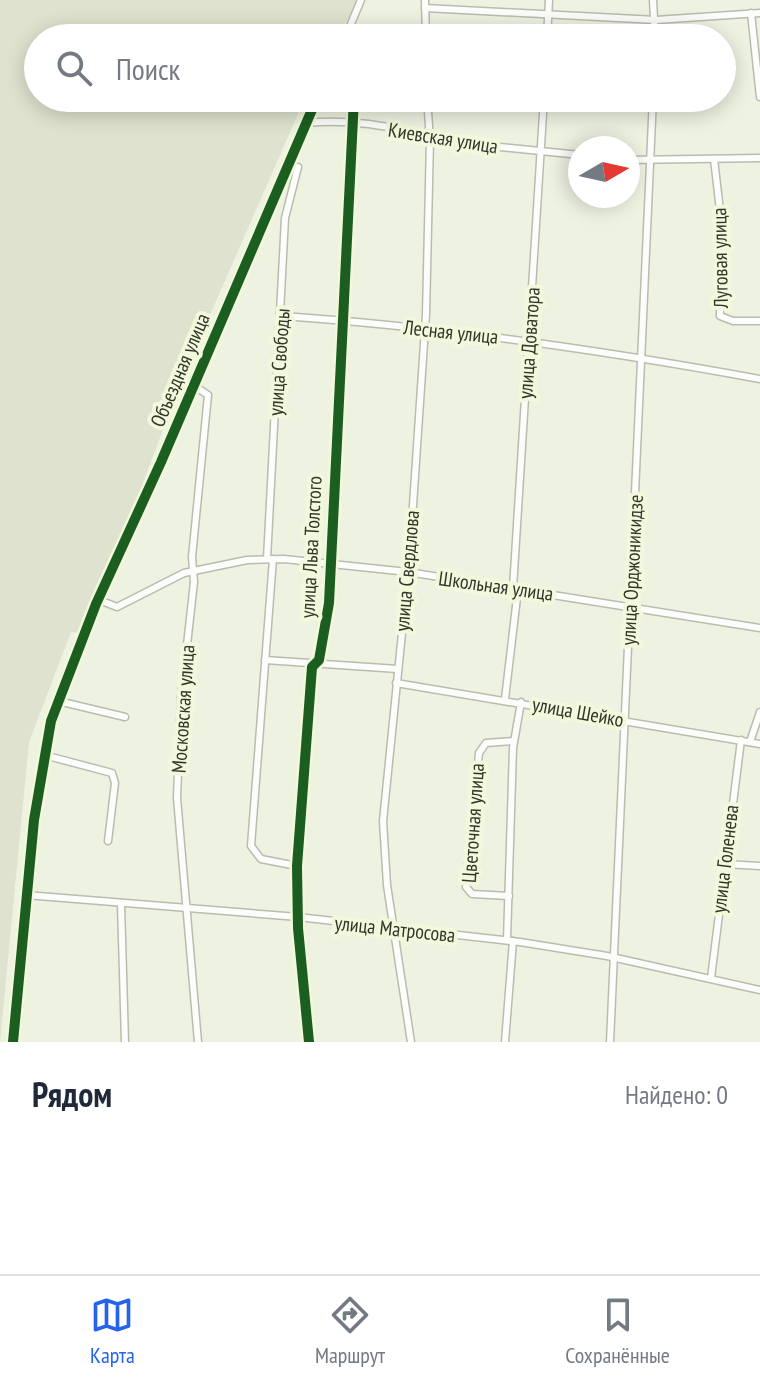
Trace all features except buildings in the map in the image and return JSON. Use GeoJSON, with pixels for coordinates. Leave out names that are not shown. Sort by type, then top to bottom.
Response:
{"type":"FeatureCollection","features":[{"type":"Feature","properties":{"kind":"street"},"geometry":{"type":"LineString","coordinates":[[351,24],[361,0]]}},
{"type":"Feature","properties":{"kind":"street"},"geometry":{"type":"LineString","coordinates":[[548,24],[549,0]]}},
{"type":"Feature","properties":{"kind":"street"},"geometry":{"type":"LineString","coordinates":[[653,0],[656,24]]}},
{"type":"Feature","properties":{"kind":"street"},"geometry":{"type":"LineString","coordinates":[[426,24],[425,4],[656,20],[760,13]]}},
{"type":"Feature","properties":{"kind":"street"},"geometry":{"type":"LineString","coordinates":[[751,13],[760,97]]}},
{"type":"Feature","properties":{"kind":"street","name":"Объездная улица"},"geometry":{"type":"LineString","coordinates":[[13,1042],[26,895],[44,755],[58,701],[310,112]]}},
{"type":"Feature","properties":{"kind":"street","name":"улица Льва Толстого"},"geometry":{"type":"LineString","coordinates":[[309,1042],[298,917],[297,866],[314,664],[319,660],[329,603],[353,112]]}},
{"type":"Feature","properties":{"kind":"street","name":"улица Свердлова"},"geometry":{"type":"LineString","coordinates":[[411,1042],[393,930],[383,821],[408,572],[424,329],[430,140],[428,112]]}},
{"type":"Feature","properties":{"kind":"street","name":"улица Доватора"},"geometry":{"type":"LineString","coordinates":[[505,699],[516,588],[543,112]]}},
{"type":"Feature","properties":{"kind":"street","name":"улица Орджоникидзе"},"geometry":{"type":"LineString","coordinates":[[610,1042],[652,112]]}},
{"type":"Feature","properties":{"kind":"street","name":"Киевская улица"},"geometry":{"type":"LineString","coordinates":[[305,123],[353,125],[416,133],[430,140],[568,154]]}},
{"type":"Feature","properties":{"kind":"street"},"geometry":{"type":"LineString","coordinates":[[640,160],[760,158]]}},
{"type":"Feature","properties":{"kind":"street","name":"Луговая улица"},"geometry":{"type":"LineString","coordinates":[[714,159],[721,219],[720,316],[733,321],[760,321]]}},
{"type":"Feature","properties":{"kind":"street","name":"улица Свободы"},"geometry":{"type":"LineString","coordinates":[[297,866],[261,859],[251,846],[265,660],[285,218],[298,167]]}},
{"type":"Feature","properties":{"kind":"street"},"geometry":{"type":"LineString","coordinates":[[269,207],[285,218]]}},
{"type":"Feature","properties":{"kind":"street","name":"Лесная улица"},"geometry":{"type":"LineString","coordinates":[[282,316],[530,340],[760,379]]}},
{"type":"Feature","properties":{"kind":"street","name":"Московская улица"},"geometry":{"type":"LineString","coordinates":[[193,385],[208,395],[177,798],[198,1042]]}},
{"type":"Feature","properties":{"kind":"street","name":"Школьная улица"},"geometry":{"type":"LineString","coordinates":[[99,600],[117,607],[166,580],[193,571],[270,559],[329,562],[408,572],[760,628]]}},
{"type":"Feature","properties":{"kind":"street"},"geometry":{"type":"LineString","coordinates":[[265,660],[398,669]]}},
{"type":"Feature","properties":{"kind":"street","name":"улица Шейко"},"geometry":{"type":"LineString","coordinates":[[396,683],[760,744]]}},
{"type":"Feature","properties":{"kind":"street"},"geometry":{"type":"LineString","coordinates":[[58,701],[125,717]]}},
{"type":"Feature","properties":{"kind":"street"},"geometry":{"type":"LineString","coordinates":[[505,1042],[514,741],[521,702]]}},
{"type":"Feature","properties":{"kind":"street"},"geometry":{"type":"LineString","coordinates":[[750,742],[760,712]]}},
{"type":"Feature","properties":{"kind":"street","name":"улица Голенева"},"geometry":{"type":"LineString","coordinates":[[711,978],[741,740]]}},
{"type":"Feature","properties":{"kind":"street","name":"Цветочная улица"},"geometry":{"type":"LineString","coordinates":[[509,896],[472,894],[466,887],[479,753],[486,743],[514,741]]}},
{"type":"Feature","properties":{"kind":"street"},"geometry":{"type":"LineString","coordinates":[[44,755],[112,773],[115,783],[108,841]]}},
{"type":"Feature","properties":{"kind":"street"},"geometry":{"type":"LineString","coordinates":[[724,864],[760,866]]}},
{"type":"Feature","properties":{"kind":"street","name":"улица Матросова"},"geometry":{"type":"LineString","coordinates":[[26,895],[298,917],[510,941],[614,958],[760,990]]}},
{"type":"Feature","properties":{"kind":"street"},"geometry":{"type":"LineString","coordinates":[[121,904],[125,1042]]}},
{"type":"Feature","properties":{"kind":"green space"},"geometry":{"type":"Polygon","coordinates":[[[0,0],[360,0],[344,24],[24,24],[24,112],[299,112],[181,381],[87,634],[71,632],[29,742],[0,1042],[0,0]]]}},
{"type":"Feature","properties":{"kind":"cycle path"},"geometry":{"type":"LineString","coordinates":[[13,1042],[34,820],[51,721],[96,604],[161,462],[311,112]]}},
{"type":"Feature","properties":{"kind":"cycle path"},"geometry":{"type":"LineString","coordinates":[[309,1042],[298,928],[297,866],[312,667],[319,660],[329,603],[353,112]]}}]}
